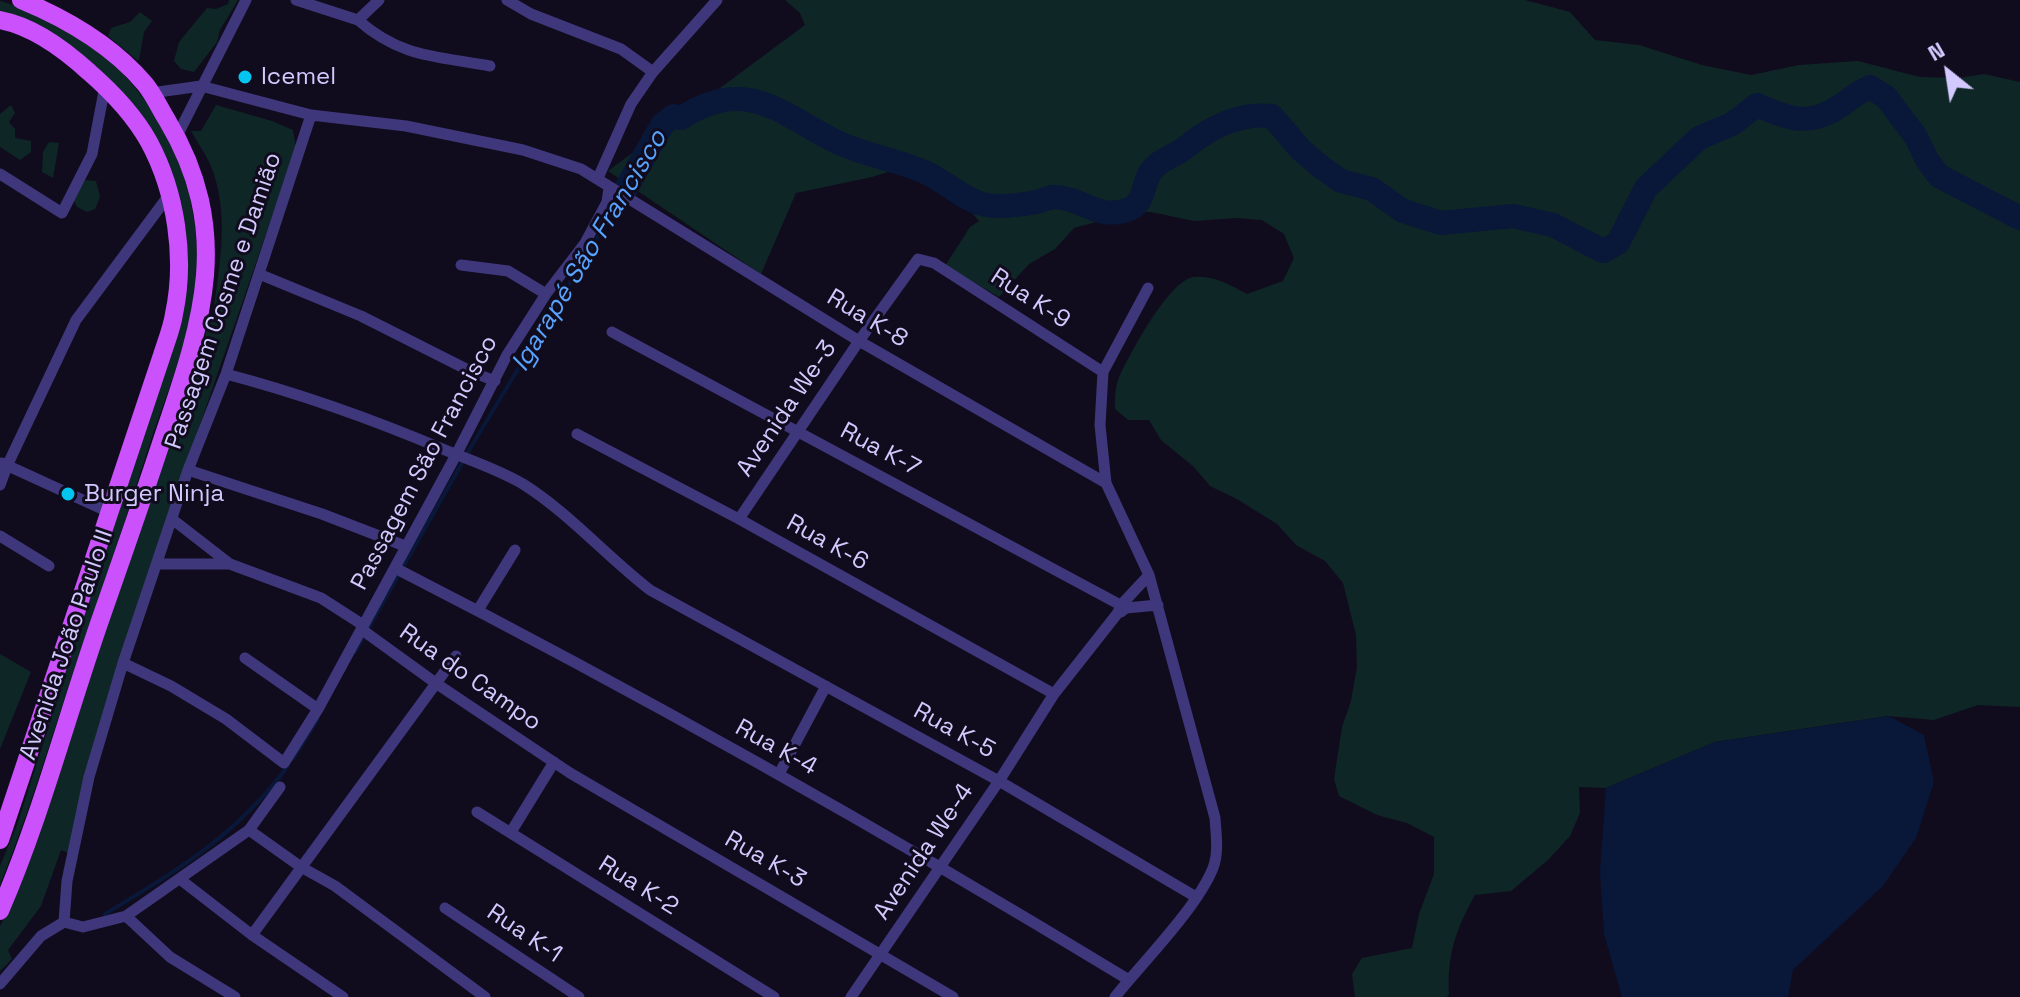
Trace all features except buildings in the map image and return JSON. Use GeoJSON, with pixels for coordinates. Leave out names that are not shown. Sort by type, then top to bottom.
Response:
{"type":"FeatureCollection","features":[{"type":"Feature","properties":{"kind":"main road","name":"Avenida João Paulo II"},"geometry":{"type":"LineString","coordinates":[[0,911],[36,815],[78,683],[182,383],[203,309],[207,268],[204,223],[197,186],[177,136],[151,93],[114,55],[82,29],[21,0]]}},
{"type":"Feature","properties":{"kind":"main road","name":"Avenida João Paulo II"},"geometry":{"type":"LineString","coordinates":[[0,20],[52,43],[79,63],[124,106],[148,141],[169,195],[179,258],[174,314],[111,513],[0,840]]}},
{"type":"Feature","properties":{"kind":"street"},"geometry":{"type":"LineString","coordinates":[[177,136],[246,0]]}},
{"type":"Feature","properties":{"kind":"street"},"geometry":{"type":"LineString","coordinates":[[296,0],[358,20],[375,36],[413,53],[490,66]]}},
{"type":"Feature","properties":{"kind":"street"},"geometry":{"type":"LineString","coordinates":[[358,20],[379,0]]}},
{"type":"Feature","properties":{"kind":"street"},"geometry":{"type":"LineString","coordinates":[[507,0],[531,14],[621,49],[653,72]]}},
{"type":"Feature","properties":{"kind":"street"},"geometry":{"type":"LineString","coordinates":[[598,178],[631,104],[653,72],[715,1]]}},
{"type":"Feature","properties":{"kind":"street"},"geometry":{"type":"LineString","coordinates":[[0,174],[62,213],[92,154],[105,86]]}},
{"type":"Feature","properties":{"kind":"street"},"geometry":{"type":"LineString","coordinates":[[151,93],[201,86]]}},
{"type":"Feature","properties":{"kind":"street","name":"Rua K-8"},"geometry":{"type":"LineString","coordinates":[[201,86],[311,115],[406,126],[558,160],[598,178],[859,341],[1106,483]]}},
{"type":"Feature","properties":{"kind":"street","name":"Passagem Cosme e Damião"},"geometry":{"type":"LineString","coordinates":[[64,922],[67,881],[89,777],[123,663],[188,470],[226,374],[311,115]]}},
{"type":"Feature","properties":{"kind":"street","name":"Passagem São Francisco"},"geometry":{"type":"LineString","coordinates":[[123,663],[171,686],[226,719],[284,763],[399,570],[405,546],[462,456],[507,355],[546,294],[585,243],[607,202],[618,193]]}},
{"type":"Feature","properties":{"kind":"street"},"geometry":{"type":"LineString","coordinates":[[0,485],[3,464],[76,320],[169,195]]}},
{"type":"Feature","properties":{"kind":"street","name":"Avenida We-3"},"geometry":{"type":"LineString","coordinates":[[739,519],[913,263],[923,258],[934,263]]}},
{"type":"Feature","properties":{"kind":"street","name":"Rua K-9"},"geometry":{"type":"LineString","coordinates":[[934,263],[1103,372]]}},
{"type":"Feature","properties":{"kind":"street"},"geometry":{"type":"LineString","coordinates":[[461,265],[508,271],[546,294]]}},
{"type":"Feature","properties":{"kind":"street"},"geometry":{"type":"LineString","coordinates":[[259,274],[361,316],[495,381]]}},
{"type":"Feature","properties":{"kind":"street"},"geometry":{"type":"LineString","coordinates":[[1115,997],[1196,897],[1214,866],[1217,842],[1215,818],[1149,575],[1106,483],[1100,425],[1103,372],[1148,288]]}},
{"type":"Feature","properties":{"kind":"street","name":"Rua K-7"},"geometry":{"type":"LineString","coordinates":[[612,332],[1122,609]]}},
{"type":"Feature","properties":{"kind":"street","name":"Rua K-5"},"geometry":{"type":"LineString","coordinates":[[226,374],[341,407],[512,478],[550,503],[616,564],[650,590],[999,781],[1196,897]]}},
{"type":"Feature","properties":{"kind":"street","name":"Rua K-6"},"geometry":{"type":"LineString","coordinates":[[577,434],[739,519],[1054,694]]}},
{"type":"Feature","properties":{"kind":"street"},"geometry":{"type":"LineString","coordinates":[[3,464],[111,513]]}},
{"type":"Feature","properties":{"kind":"street"},"geometry":{"type":"LineString","coordinates":[[188,470],[322,514],[405,546]]}},
{"type":"Feature","properties":{"kind":"street","name":"Rua do Campo"},"geometry":{"type":"LineString","coordinates":[[172,519],[230,564],[321,598],[437,684],[554,762]]}},
{"type":"Feature","properties":{"kind":"street"},"geometry":{"type":"LineString","coordinates":[[0,536],[49,566]]}},
{"type":"Feature","properties":{"kind":"street"},"geometry":{"type":"LineString","coordinates":[[478,610],[515,550]]}},
{"type":"Feature","properties":{"kind":"street","name":"Rua do Campo"},"geometry":{"type":"LineString","coordinates":[[158,564],[230,564]]}},
{"type":"Feature","properties":{"kind":"street","name":"Rua K-4"},"geometry":{"type":"LineString","coordinates":[[399,570],[779,774],[942,866],[1129,980]]}},
{"type":"Feature","properties":{"kind":"street","name":"Avenida We-4"},"geometry":{"type":"LineString","coordinates":[[851,997],[999,781],[1054,694],[1149,575]]}},
{"type":"Feature","properties":{"kind":"street"},"geometry":{"type":"LineString","coordinates":[[1122,609],[1158,605]]}},
{"type":"Feature","properties":{"kind":"street"},"geometry":{"type":"LineString","coordinates":[[252,935],[456,656]]}},
{"type":"Feature","properties":{"kind":"street"},"geometry":{"type":"LineString","coordinates":[[245,658],[318,709]]}},
{"type":"Feature","properties":{"kind":"street"},"geometry":{"type":"LineString","coordinates":[[779,774],[826,686]]}},
{"type":"Feature","properties":{"kind":"street"},"geometry":{"type":"LineString","coordinates":[[511,832],[554,762]]}},
{"type":"Feature","properties":{"kind":"street","name":"Rua K-3"},"geometry":{"type":"LineString","coordinates":[[554,762],[953,997]]}},
{"type":"Feature","properties":{"kind":"street"},"geometry":{"type":"LineString","coordinates":[[0,984],[41,936],[64,922],[83,927],[126,916],[181,880],[249,830],[280,787]]}},
{"type":"Feature","properties":{"kind":"street","name":"Rua K-2"},"geometry":{"type":"LineString","coordinates":[[477,812],[774,997]]}},
{"type":"Feature","properties":{"kind":"street"},"geometry":{"type":"LineString","coordinates":[[249,830],[301,867],[335,886],[485,997]]}},
{"type":"Feature","properties":{"kind":"street"},"geometry":{"type":"LineString","coordinates":[[181,880],[252,935],[343,997]]}},
{"type":"Feature","properties":{"kind":"street","name":"Rua K-1"},"geometry":{"type":"LineString","coordinates":[[445,908],[579,997]]}},
{"type":"Feature","properties":{"kind":"street"},"geometry":{"type":"LineString","coordinates":[[126,916],[170,957],[235,997]]}},
{"type":"Feature","properties":{"kind":"green space"},"geometry":{"type":"Polygon","coordinates":[[[229,0],[238,0],[220,30],[217,42],[194,72],[181,69],[174,61],[179,42],[207,8],[216,9],[228,4],[229,0]]]}},
{"type":"Feature","properties":{"kind":"green space"},"geometry":{"type":"Polygon","coordinates":[[[785,0],[1525,0],[1570,12],[1595,40],[1639,45],[1702,65],[1751,75],[1799,65],[1858,61],[1920,77],[1958,78],[1984,74],[2020,82],[2020,707],[1978,705],[1934,720],[1888,716],[1715,742],[1606,788],[1579,787],[1580,813],[1570,836],[1548,860],[1511,891],[1475,895],[1454,942],[1447,997],[1355,997],[1352,974],[1362,958],[1412,948],[1419,914],[1434,874],[1434,837],[1339,796],[1334,779],[1342,727],[1351,701],[1357,667],[1356,635],[1343,583],[1325,561],[1296,545],[1277,524],[1210,486],[1194,467],[1161,440],[1149,420],[1128,420],[1115,409],[1116,386],[1121,373],[1152,318],[1174,290],[1194,277],[1215,279],[1247,294],[1283,281],[1294,258],[1284,234],[1262,220],[1194,221],[1151,212],[1133,212],[1120,220],[1100,221],[1074,228],[1055,249],[1029,264],[999,297],[945,266],[970,227],[979,221],[944,185],[898,161],[891,171],[872,177],[796,193],[761,274],[608,171],[805,25],[800,13],[785,0]]]}},
{"type":"Feature","properties":{"kind":"green space"},"geometry":{"type":"Polygon","coordinates":[[[0,1],[48,19],[93,44],[118,68],[147,104],[173,148],[182,172],[194,221],[197,273],[191,315],[179,359],[0,885],[0,866],[17,825],[180,317],[177,199],[117,87],[76,49],[45,32],[0,14],[0,1]]]}},
{"type":"Feature","properties":{"kind":"green space"},"geometry":{"type":"Polygon","coordinates":[[[140,12],[152,21],[144,32],[137,60],[108,36],[111,28],[130,22],[140,12]]]}},
{"type":"Feature","properties":{"kind":"green space"},"geometry":{"type":"Polygon","coordinates":[[[11,105],[15,113],[9,122],[15,129],[15,138],[31,141],[31,152],[20,160],[0,147],[0,114],[11,105]]]}},
{"type":"Feature","properties":{"kind":"green space"},"geometry":{"type":"Polygon","coordinates":[[[216,105],[293,130],[296,147],[195,439],[69,853],[61,850],[41,906],[8,950],[12,959],[0,971],[0,926],[14,901],[33,851],[57,769],[213,313],[222,238],[220,200],[210,164],[191,131],[201,131],[216,105]]]}},
{"type":"Feature","properties":{"kind":"green space"},"geometry":{"type":"Polygon","coordinates":[[[49,142],[59,143],[53,178],[42,172],[43,152],[49,142]]]}},
{"type":"Feature","properties":{"kind":"green space"},"geometry":{"type":"Polygon","coordinates":[[[85,180],[96,181],[100,197],[95,209],[87,212],[77,207],[73,199],[85,180]]]}},
{"type":"Feature","properties":{"kind":"green space"},"geometry":{"type":"Polygon","coordinates":[[[0,654],[31,672],[0,749],[0,654]]]}},
{"type":"Feature","properties":{"kind":"water"},"geometry":{"type":"Polygon","coordinates":[[[1889,716],[1924,735],[1934,782],[1916,838],[1883,886],[1793,970],[1788,997],[1622,997],[1604,934],[1600,872],[1606,788],[1715,742],[1889,716]]]}},
{"type":"Feature","properties":{"kind":"waterway","name":"Igarapé São Francisco"},"geometry":{"type":"LineString","coordinates":[[625,190],[662,125],[673,116],[681,118],[704,106],[744,99],[780,111],[848,147],[929,174],[975,202],[995,206],[1017,205],[1054,197],[1099,211],[1119,212],[1135,206],[1150,173],[1163,161],[1224,124],[1262,115],[1272,116],[1300,149],[1341,181],[1372,189],[1403,211],[1441,223],[1513,216],[1553,225],[1603,251],[1618,243],[1646,188],[1699,138],[1732,124],[1757,105],[1791,117],[1811,118],[1832,111],[1870,87],[1886,97],[1916,137],[1939,176],[2020,218]]}},
{"type":"Feature","properties":{"kind":"waterway","name":"Igarapé São Francisco"},"geometry":{"type":"LineString","coordinates":[[355,652],[471,447],[622,197]]}},
{"type":"Feature","properties":{"kind":"waterway","name":"Igarapé São Francisco"},"geometry":{"type":"LineString","coordinates":[[293,759],[318,719]]}},
{"type":"Feature","properties":{"kind":"waterway","name":"Igarapé São Francisco"},"geometry":{"type":"LineString","coordinates":[[105,914],[204,850],[248,812],[288,766]]}},
{"type":"Feature","properties":{"kind":"place","name":"Icemel"},"geometry":{"type":"Point","coordinates":[245,77]}},
{"type":"Feature","properties":{"kind":"place","name":"Burger Ninja"},"geometry":{"type":"Point","coordinates":[68,494]}}]}
